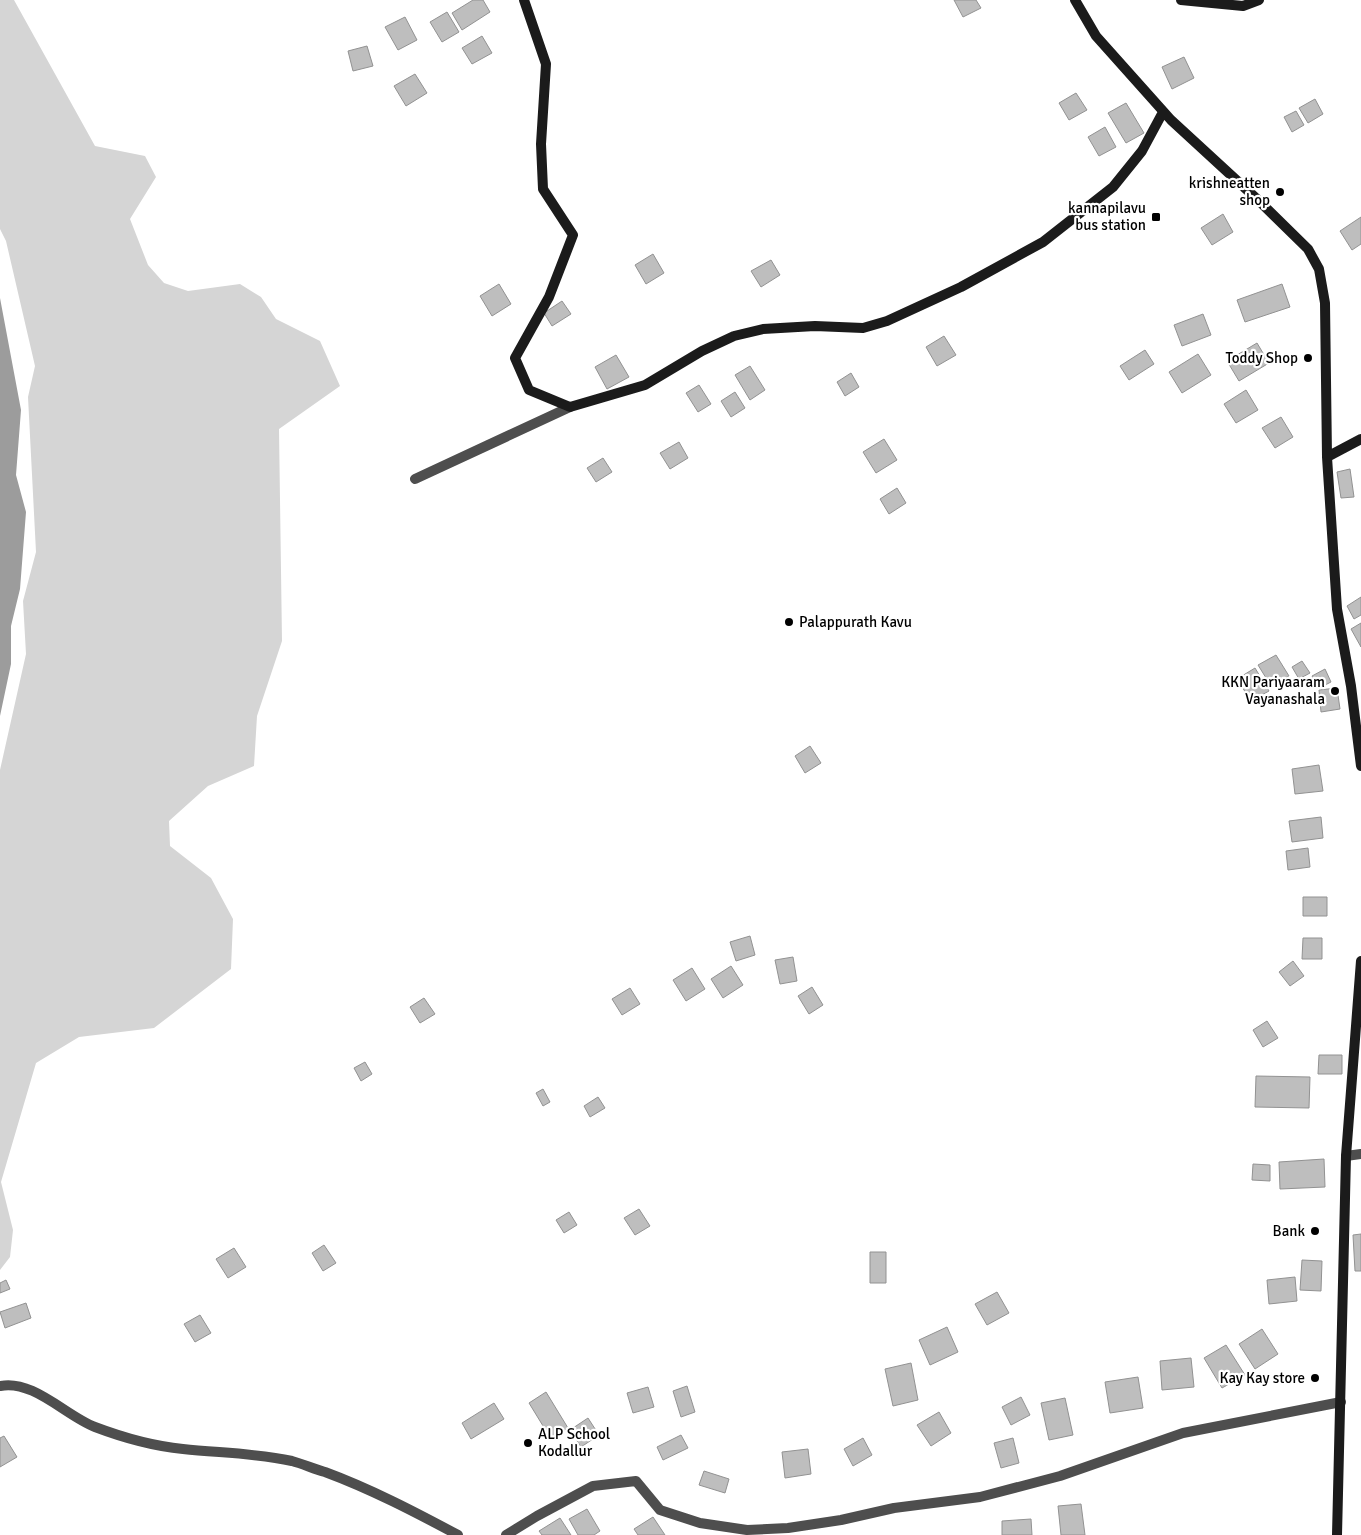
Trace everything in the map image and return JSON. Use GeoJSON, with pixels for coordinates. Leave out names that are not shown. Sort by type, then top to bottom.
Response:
{"type":"FeatureCollection","features":[{"type":"Feature","properties":{"kind":"main road"},"geometry":{"type":"LineString","coordinates":[[524,0],[546,64],[541,144],[543,190],[573,235],[549,297],[514,358],[529,390],[570,406],[645,385],[702,351],[734,336],[763,329],[815,326],[863,328],[887,321],[961,287],[1043,242],[1112,187],[1142,151],[1163,112]]}},
{"type":"Feature","properties":{"kind":"main road"},"geometry":{"type":"LineString","coordinates":[[1075,0],[1096,36],[1163,112],[1308,249],[1318,269],[1325,303],[1327,457],[1337,609],[1351,686],[1361,766]]}},
{"type":"Feature","properties":{"kind":"main road"},"geometry":{"type":"LineString","coordinates":[[1181,0],[1243,6],[1259,0]]}},
{"type":"Feature","properties":{"kind":"main road"},"geometry":{"type":"LineString","coordinates":[[1327,457],[1361,439]]}},
{"type":"Feature","properties":{"kind":"main road"},"geometry":{"type":"LineString","coordinates":[[1337,1535],[1346,1156],[1361,961]]}},
{"type":"Feature","properties":{"kind":"street"},"geometry":{"type":"LineString","coordinates":[[415,480],[570,406]]}},
{"type":"Feature","properties":{"kind":"street"},"geometry":{"type":"LineString","coordinates":[[1346,1156],[1361,1154]]}},
{"type":"Feature","properties":{"kind":"street"},"geometry":{"type":"LineString","coordinates":[[0,1386],[22,1387],[40,1395],[71,1415],[94,1426],[129,1438],[168,1447],[255,1454],[295,1462],[338,1477],[380,1495],[458,1535]]}},
{"type":"Feature","properties":{"kind":"street"},"geometry":{"type":"LineString","coordinates":[[506,1535],[537,1516],[594,1486],[636,1481],[660,1510],[700,1523],[747,1530],[797,1527],[841,1520],[894,1508],[980,1497],[1060,1476],[1183,1433],[1341,1402]]}},
{"type":"Feature","properties":{"kind":"shaded area"},"geometry":{"type":"Polygon","coordinates":[[[0,0],[14,0],[95,146],[145,156],[156,177],[130,219],[148,265],[164,283],[188,291],[240,284],[261,297],[276,319],[320,341],[340,386],[279,429],[282,641],[257,716],[254,766],[208,786],[169,821],[170,846],[211,878],[233,919],[231,969],[154,1028],[79,1037],[36,1063],[1,1182],[13,1230],[10,1257],[0,1270],[0,770],[26,654],[23,601],[36,552],[28,397],[35,366],[6,241],[0,229],[0,0]]]}},
{"type":"Feature","properties":{"kind":"shaded area"},"geometry":{"type":"Polygon","coordinates":[[[0,298],[21,410],[16,475],[26,512],[20,589],[11,626],[11,664],[0,716],[0,298]]]}},
{"type":"Feature","properties":{"kind":"building"},"geometry":{"type":"Polygon","coordinates":[[[473,0],[483,0],[490,12],[462,30],[452,13],[473,0]]]}},
{"type":"Feature","properties":{"kind":"building"},"geometry":{"type":"Polygon","coordinates":[[[954,0],[976,0],[981,8],[963,17],[954,0]]]}},
{"type":"Feature","properties":{"kind":"building"},"geometry":{"type":"Polygon","coordinates":[[[447,12],[459,32],[442,42],[430,22],[447,12]]]}},
{"type":"Feature","properties":{"kind":"building"},"geometry":{"type":"Polygon","coordinates":[[[405,17],[417,40],[398,50],[385,27],[405,17]]]}},
{"type":"Feature","properties":{"kind":"building"},"geometry":{"type":"Polygon","coordinates":[[[482,36],[492,53],[472,64],[462,48],[482,36]]]}},
{"type":"Feature","properties":{"kind":"building"},"geometry":{"type":"Polygon","coordinates":[[[367,46],[373,66],[353,71],[348,51],[367,46]]]}},
{"type":"Feature","properties":{"kind":"building"},"geometry":{"type":"Polygon","coordinates":[[[1184,57],[1194,78],[1172,89],[1162,67],[1184,57]]]}},
{"type":"Feature","properties":{"kind":"building"},"geometry":{"type":"Polygon","coordinates":[[[415,74],[427,93],[406,106],[394,86],[415,74]]]}},
{"type":"Feature","properties":{"kind":"building"},"geometry":{"type":"Polygon","coordinates":[[[1076,93],[1087,110],[1069,120],[1059,103],[1076,93]]]}},
{"type":"Feature","properties":{"kind":"building"},"geometry":{"type":"Polygon","coordinates":[[[1315,99],[1323,114],[1308,123],[1299,108],[1315,99]]]}},
{"type":"Feature","properties":{"kind":"building"},"geometry":{"type":"Polygon","coordinates":[[[1126,103],[1144,133],[1126,143],[1108,113],[1126,103]]]}},
{"type":"Feature","properties":{"kind":"building"},"geometry":{"type":"Polygon","coordinates":[[[1296,111],[1304,125],[1292,132],[1284,117],[1296,111]]]}},
{"type":"Feature","properties":{"kind":"building"},"geometry":{"type":"Polygon","coordinates":[[[1105,127],[1116,147],[1099,156],[1088,137],[1105,127]]]}},
{"type":"Feature","properties":{"kind":"building"},"geometry":{"type":"Polygon","coordinates":[[[1223,214],[1233,232],[1212,245],[1201,228],[1223,214]]]}},
{"type":"Feature","properties":{"kind":"building"},"geometry":{"type":"Polygon","coordinates":[[[1361,217],[1361,244],[1352,250],[1340,231],[1361,217]]]}},
{"type":"Feature","properties":{"kind":"building"},"geometry":{"type":"Polygon","coordinates":[[[653,254],[664,273],[646,284],[635,265],[653,254]]]}},
{"type":"Feature","properties":{"kind":"building"},"geometry":{"type":"Polygon","coordinates":[[[771,260],[780,275],[761,287],[751,271],[771,260]]]}},
{"type":"Feature","properties":{"kind":"building"},"geometry":{"type":"Polygon","coordinates":[[[499,284],[511,304],[492,316],[480,296],[499,284]]]}},
{"type":"Feature","properties":{"kind":"building"},"geometry":{"type":"Polygon","coordinates":[[[1282,284],[1290,307],[1245,322],[1237,300],[1282,284]]]}},
{"type":"Feature","properties":{"kind":"building"},"geometry":{"type":"Polygon","coordinates":[[[562,301],[571,314],[552,326],[544,313],[562,301]]]}},
{"type":"Feature","properties":{"kind":"building"},"geometry":{"type":"Polygon","coordinates":[[[1203,314],[1211,335],[1182,346],[1174,325],[1203,314]]]}},
{"type":"Feature","properties":{"kind":"building"},"geometry":{"type":"Polygon","coordinates":[[[944,336],[956,355],[937,366],[926,347],[944,336]]]}},
{"type":"Feature","properties":{"kind":"building"},"geometry":{"type":"Polygon","coordinates":[[[1257,343],[1269,363],[1239,381],[1227,361],[1257,343]]]}},
{"type":"Feature","properties":{"kind":"building"},"geometry":{"type":"Polygon","coordinates":[[[1145,350],[1154,364],[1129,380],[1120,366],[1145,350]]]}},
{"type":"Feature","properties":{"kind":"building"},"geometry":{"type":"Polygon","coordinates":[[[1198,354],[1211,375],[1182,393],[1169,372],[1198,354]]]}},
{"type":"Feature","properties":{"kind":"building"},"geometry":{"type":"Polygon","coordinates":[[[616,355],[629,377],[607,389],[595,367],[616,355]]]}},
{"type":"Feature","properties":{"kind":"building"},"geometry":{"type":"Polygon","coordinates":[[[750,366],[765,390],[750,400],[735,375],[750,366]]]}},
{"type":"Feature","properties":{"kind":"building"},"geometry":{"type":"Polygon","coordinates":[[[851,373],[859,387],[845,396],[837,382],[851,373]]]}},
{"type":"Feature","properties":{"kind":"building"},"geometry":{"type":"Polygon","coordinates":[[[699,385],[711,404],[698,412],[686,393],[699,385]]]}},
{"type":"Feature","properties":{"kind":"building"},"geometry":{"type":"Polygon","coordinates":[[[1246,390],[1258,410],[1236,423],[1224,404],[1246,390]]]}},
{"type":"Feature","properties":{"kind":"building"},"geometry":{"type":"Polygon","coordinates":[[[735,392],[745,408],[731,417],[721,401],[735,392]]]}},
{"type":"Feature","properties":{"kind":"building"},"geometry":{"type":"Polygon","coordinates":[[[1281,417],[1293,437],[1275,448],[1262,428],[1281,417]]]}},
{"type":"Feature","properties":{"kind":"building"},"geometry":{"type":"Polygon","coordinates":[[[884,439],[897,460],[876,473],[863,452],[884,439]]]}},
{"type":"Feature","properties":{"kind":"building"},"geometry":{"type":"Polygon","coordinates":[[[679,442],[688,458],[670,469],[660,453],[679,442]]]}},
{"type":"Feature","properties":{"kind":"building"},"geometry":{"type":"Polygon","coordinates":[[[603,458],[612,472],[596,482],[587,468],[603,458]]]}},
{"type":"Feature","properties":{"kind":"building"},"geometry":{"type":"Polygon","coordinates":[[[1350,469],[1354,497],[1341,498],[1337,472],[1350,469]]]}},
{"type":"Feature","properties":{"kind":"building"},"geometry":{"type":"Polygon","coordinates":[[[897,488],[906,503],[889,514],[880,499],[897,488]]]}},
{"type":"Feature","properties":{"kind":"building"},"geometry":{"type":"Polygon","coordinates":[[[1361,597],[1361,615],[1354,619],[1347,606],[1361,597]]]}},
{"type":"Feature","properties":{"kind":"building"},"geometry":{"type":"Polygon","coordinates":[[[1361,623],[1361,647],[1351,629],[1361,623]]]}},
{"type":"Feature","properties":{"kind":"building"},"geometry":{"type":"Polygon","coordinates":[[[1276,655],[1289,676],[1271,686],[1258,665],[1276,655]]]}},
{"type":"Feature","properties":{"kind":"building"},"geometry":{"type":"Polygon","coordinates":[[[1302,661],[1310,673],[1299,679],[1292,667],[1302,661]]]}},
{"type":"Feature","properties":{"kind":"building"},"geometry":{"type":"Polygon","coordinates":[[[1255,668],[1269,691],[1251,701],[1237,679],[1255,668]]]}},
{"type":"Feature","properties":{"kind":"building"},"geometry":{"type":"Polygon","coordinates":[[[1325,669],[1331,682],[1319,688],[1312,676],[1325,669]]]}},
{"type":"Feature","properties":{"kind":"building"},"geometry":{"type":"Polygon","coordinates":[[[1337,688],[1340,709],[1321,712],[1319,690],[1337,688]]]}},
{"type":"Feature","properties":{"kind":"building"},"geometry":{"type":"Polygon","coordinates":[[[810,746],[821,763],[805,773],[795,756],[810,746]]]}},
{"type":"Feature","properties":{"kind":"building"},"geometry":{"type":"Polygon","coordinates":[[[1319,765],[1323,791],[1295,794],[1292,769],[1319,765]]]}},
{"type":"Feature","properties":{"kind":"building"},"geometry":{"type":"Polygon","coordinates":[[[1321,817],[1323,838],[1292,842],[1289,821],[1321,817]]]}},
{"type":"Feature","properties":{"kind":"building"},"geometry":{"type":"Polygon","coordinates":[[[1308,848],[1310,867],[1288,870],[1286,851],[1308,848]]]}},
{"type":"Feature","properties":{"kind":"building"},"geometry":{"type":"Polygon","coordinates":[[[1303,897],[1327,897],[1327,916],[1303,916],[1303,897]]]}},
{"type":"Feature","properties":{"kind":"building"},"geometry":{"type":"Polygon","coordinates":[[[750,936],[755,955],[736,961],[730,942],[750,936]]]}},
{"type":"Feature","properties":{"kind":"building"},"geometry":{"type":"Polygon","coordinates":[[[1303,938],[1322,938],[1322,959],[1302,959],[1303,938]]]}},
{"type":"Feature","properties":{"kind":"building"},"geometry":{"type":"Polygon","coordinates":[[[793,957],[797,981],[780,984],[775,960],[793,957]]]}},
{"type":"Feature","properties":{"kind":"building"},"geometry":{"type":"Polygon","coordinates":[[[1293,961],[1304,976],[1290,986],[1279,972],[1293,961]]]}},
{"type":"Feature","properties":{"kind":"building"},"geometry":{"type":"Polygon","coordinates":[[[731,966],[743,985],[723,998],[711,979],[731,966]]]}},
{"type":"Feature","properties":{"kind":"building"},"geometry":{"type":"Polygon","coordinates":[[[692,968],[705,989],[686,1001],[673,980],[692,968]]]}},
{"type":"Feature","properties":{"kind":"building"},"geometry":{"type":"Polygon","coordinates":[[[812,987],[823,1005],[809,1014],[798,996],[812,987]]]}},
{"type":"Feature","properties":{"kind":"building"},"geometry":{"type":"Polygon","coordinates":[[[630,988],[640,1004],[622,1015],[612,999],[630,988]]]}},
{"type":"Feature","properties":{"kind":"building"},"geometry":{"type":"Polygon","coordinates":[[[424,998],[435,1014],[420,1023],[410,1007],[424,998]]]}},
{"type":"Feature","properties":{"kind":"building"},"geometry":{"type":"Polygon","coordinates":[[[1267,1021],[1278,1038],[1263,1047],[1253,1030],[1267,1021]]]}},
{"type":"Feature","properties":{"kind":"building"},"geometry":{"type":"Polygon","coordinates":[[[1319,1055],[1342,1055],[1342,1074],[1318,1074],[1319,1055]]]}},
{"type":"Feature","properties":{"kind":"building"},"geometry":{"type":"Polygon","coordinates":[[[365,1062],[372,1074],[361,1081],[354,1068],[365,1062]]]}},
{"type":"Feature","properties":{"kind":"building"},"geometry":{"type":"Polygon","coordinates":[[[1256,1076],[1310,1077],[1309,1108],[1255,1107],[1256,1076]]]}},
{"type":"Feature","properties":{"kind":"building"},"geometry":{"type":"Polygon","coordinates":[[[543,1089],[550,1102],[543,1106],[536,1093],[543,1089]]]}},
{"type":"Feature","properties":{"kind":"building"},"geometry":{"type":"Polygon","coordinates":[[[598,1097],[605,1108],[590,1117],[584,1106],[598,1097]]]}},
{"type":"Feature","properties":{"kind":"building"},"geometry":{"type":"Polygon","coordinates":[[[1324,1159],[1325,1187],[1280,1189],[1279,1162],[1324,1159]]]}},
{"type":"Feature","properties":{"kind":"building"},"geometry":{"type":"Polygon","coordinates":[[[1253,1164],[1270,1165],[1270,1181],[1252,1180],[1253,1164]]]}},
{"type":"Feature","properties":{"kind":"building"},"geometry":{"type":"Polygon","coordinates":[[[639,1209],[650,1226],[635,1235],[624,1218],[639,1209]]]}},
{"type":"Feature","properties":{"kind":"building"},"geometry":{"type":"Polygon","coordinates":[[[569,1212],[577,1225],[564,1233],[556,1220],[569,1212]]]}},
{"type":"Feature","properties":{"kind":"building"},"geometry":{"type":"Polygon","coordinates":[[[1361,1234],[1361,1271],[1355,1271],[1353,1235],[1361,1234]]]}},
{"type":"Feature","properties":{"kind":"building"},"geometry":{"type":"Polygon","coordinates":[[[324,1245],[336,1263],[323,1271],[312,1253],[324,1245]]]}},
{"type":"Feature","properties":{"kind":"building"},"geometry":{"type":"Polygon","coordinates":[[[234,1248],[246,1267],[228,1278],[216,1259],[234,1248]]]}},
{"type":"Feature","properties":{"kind":"building"},"geometry":{"type":"Polygon","coordinates":[[[870,1252],[886,1252],[886,1283],[870,1283],[870,1252]]]}},
{"type":"Feature","properties":{"kind":"building"},"geometry":{"type":"Polygon","coordinates":[[[1302,1260],[1322,1261],[1321,1291],[1300,1290],[1302,1260]]]}},
{"type":"Feature","properties":{"kind":"building"},"geometry":{"type":"Polygon","coordinates":[[[1295,1277],[1297,1301],[1269,1304],[1267,1280],[1295,1277]]]}},
{"type":"Feature","properties":{"kind":"building"},"geometry":{"type":"Polygon","coordinates":[[[6,1280],[10,1289],[0,1293],[0,1283],[6,1280]]]}},
{"type":"Feature","properties":{"kind":"building"},"geometry":{"type":"Polygon","coordinates":[[[997,1292],[1009,1313],[987,1325],[975,1304],[997,1292]]]}},
{"type":"Feature","properties":{"kind":"building"},"geometry":{"type":"Polygon","coordinates":[[[26,1303],[31,1318],[5,1328],[0,1312],[26,1303]]]}},
{"type":"Feature","properties":{"kind":"building"},"geometry":{"type":"Polygon","coordinates":[[[200,1315],[211,1333],[195,1342],[184,1324],[200,1315]]]}},
{"type":"Feature","properties":{"kind":"building"},"geometry":{"type":"Polygon","coordinates":[[[947,1327],[958,1352],[930,1365],[919,1340],[947,1327]]]}},
{"type":"Feature","properties":{"kind":"building"},"geometry":{"type":"Polygon","coordinates":[[[1262,1329],[1278,1354],[1255,1369],[1239,1344],[1262,1329]]]}},
{"type":"Feature","properties":{"kind":"building"},"geometry":{"type":"Polygon","coordinates":[[[1226,1345],[1245,1375],[1222,1388],[1204,1358],[1226,1345]]]}},
{"type":"Feature","properties":{"kind":"building"},"geometry":{"type":"Polygon","coordinates":[[[1191,1358],[1194,1387],[1162,1390],[1160,1361],[1191,1358]]]}},
{"type":"Feature","properties":{"kind":"building"},"geometry":{"type":"Polygon","coordinates":[[[911,1363],[918,1400],[893,1406],[885,1369],[911,1363]]]}},
{"type":"Feature","properties":{"kind":"building"},"geometry":{"type":"Polygon","coordinates":[[[1138,1377],[1143,1408],[1110,1413],[1105,1382],[1138,1377]]]}},
{"type":"Feature","properties":{"kind":"building"},"geometry":{"type":"Polygon","coordinates":[[[687,1386],[695,1412],[681,1417],[673,1391],[687,1386]]]}},
{"type":"Feature","properties":{"kind":"building"},"geometry":{"type":"Polygon","coordinates":[[[648,1387],[654,1407],[633,1413],[627,1393],[648,1387]]]}},
{"type":"Feature","properties":{"kind":"building"},"geometry":{"type":"Polygon","coordinates":[[[546,1392],[568,1428],[551,1439],[529,1403],[546,1392]]]}},
{"type":"Feature","properties":{"kind":"building"},"geometry":{"type":"Polygon","coordinates":[[[1021,1397],[1030,1415],[1011,1425],[1002,1407],[1021,1397]]]}},
{"type":"Feature","properties":{"kind":"building"},"geometry":{"type":"Polygon","coordinates":[[[1065,1398],[1073,1435],[1049,1440],[1041,1403],[1065,1398]]]}},
{"type":"Feature","properties":{"kind":"building"},"geometry":{"type":"Polygon","coordinates":[[[494,1403],[504,1419],[471,1439],[462,1423],[494,1403]]]}},
{"type":"Feature","properties":{"kind":"building"},"geometry":{"type":"Polygon","coordinates":[[[939,1412],[951,1433],[931,1446],[917,1425],[939,1412]]]}},
{"type":"Feature","properties":{"kind":"building"},"geometry":{"type":"Polygon","coordinates":[[[588,1418],[599,1435],[581,1447],[570,1430],[588,1418]]]}},
{"type":"Feature","properties":{"kind":"building"},"geometry":{"type":"Polygon","coordinates":[[[681,1435],[688,1448],[663,1460],[657,1447],[681,1435]]]}},
{"type":"Feature","properties":{"kind":"building"},"geometry":{"type":"Polygon","coordinates":[[[4,1436],[17,1457],[0,1467],[0,1438],[4,1436]]]}},
{"type":"Feature","properties":{"kind":"building"},"geometry":{"type":"Polygon","coordinates":[[[863,1438],[872,1455],[853,1466],[844,1449],[863,1438]]]}},
{"type":"Feature","properties":{"kind":"building"},"geometry":{"type":"Polygon","coordinates":[[[1013,1438],[1019,1463],[1001,1468],[994,1443],[1013,1438]]]}},
{"type":"Feature","properties":{"kind":"building"},"geometry":{"type":"Polygon","coordinates":[[[808,1449],[811,1474],[785,1478],[782,1452],[808,1449]]]}},
{"type":"Feature","properties":{"kind":"building"},"geometry":{"type":"Polygon","coordinates":[[[704,1471],[729,1479],[725,1493],[699,1485],[704,1471]]]}},
{"type":"Feature","properties":{"kind":"building"},"geometry":{"type":"Polygon","coordinates":[[[1081,1504],[1085,1535],[1061,1535],[1058,1506],[1081,1504]]]}},
{"type":"Feature","properties":{"kind":"building"},"geometry":{"type":"Polygon","coordinates":[[[587,1509],[600,1531],[594,1535],[578,1535],[569,1519],[587,1509]]]}},
{"type":"Feature","properties":{"kind":"building"},"geometry":{"type":"Polygon","coordinates":[[[653,1517],[665,1535],[638,1535],[634,1529],[653,1517]]]}},
{"type":"Feature","properties":{"kind":"building"},"geometry":{"type":"Polygon","coordinates":[[[560,1518],[571,1535],[542,1535],[539,1531],[560,1518]]]}},
{"type":"Feature","properties":{"kind":"building"},"geometry":{"type":"Polygon","coordinates":[[[1031,1519],[1032,1535],[1002,1535],[1002,1521],[1031,1519]]]}},
{"type":"Feature","properties":{"kind":"place","name":"krishneatten shop"},"geometry":{"type":"Point","coordinates":[1280,192]}},
{"type":"Feature","properties":{"kind":"place","name":"kannapilavu bus station"},"geometry":{"type":"Point","coordinates":[1156,217]}},
{"type":"Feature","properties":{"kind":"place","name":"Toddy Shop"},"geometry":{"type":"Point","coordinates":[1308,358]}},
{"type":"Feature","properties":{"kind":"place","name":"Palappurath Kavu"},"geometry":{"type":"Point","coordinates":[789,622]}},
{"type":"Feature","properties":{"kind":"place","name":"KKN Pariyaaram Vayanashala"},"geometry":{"type":"Point","coordinates":[1335,691]}},
{"type":"Feature","properties":{"kind":"place","name":"Bank"},"geometry":{"type":"Point","coordinates":[1315,1231]}},
{"type":"Feature","properties":{"kind":"place","name":"Kay Kay store"},"geometry":{"type":"Point","coordinates":[1315,1378]}},
{"type":"Feature","properties":{"kind":"place","name":"ALP School Kodallur"},"geometry":{"type":"Point","coordinates":[528,1443]}}]}
